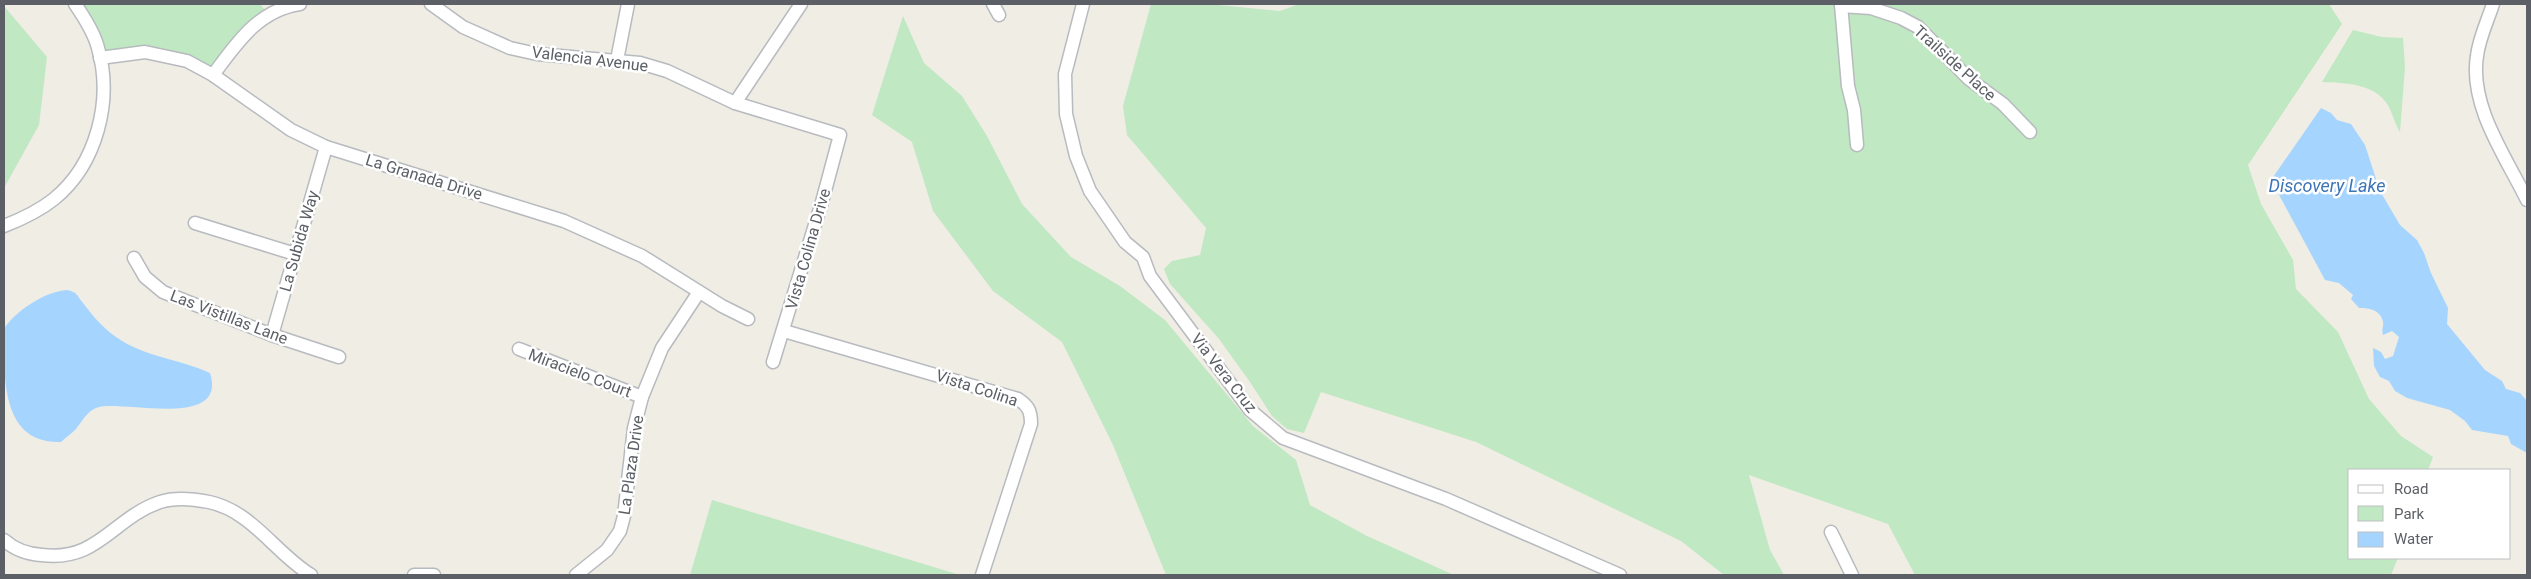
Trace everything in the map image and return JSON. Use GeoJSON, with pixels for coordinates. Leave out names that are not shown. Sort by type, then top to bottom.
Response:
{"type":"FeatureCollection","features":[{"type":"Feature","properties":{"kind":"street"},"geometry":{"type":"LineString","coordinates":[[4,226],[30,216],[55,198],[66,187],[86,160],[100,124],[104,88],[98,47],[86,20],[75,4]]}},
{"type":"Feature","properties":{"kind":"street"},"geometry":{"type":"LineString","coordinates":[[213,75],[241,36],[265,9],[300,4]]}},
{"type":"Feature","properties":{"kind":"street","name":"Valencia Avenue"},"geometry":{"type":"LineString","coordinates":[[431,4],[463,27],[510,48],[537,54],[640,63],[667,71],[735,103],[840,135]]}},
{"type":"Feature","properties":{"kind":"street"},"geometry":{"type":"LineString","coordinates":[[617,60],[628,4]]}},
{"type":"Feature","properties":{"kind":"street"},"geometry":{"type":"LineString","coordinates":[[735,103],[801,4]]}},
{"type":"Feature","properties":{"kind":"street","name":"Via Vera Cruz"},"geometry":{"type":"LineString","coordinates":[[1083,4],[1065,74],[1066,114],[1076,156],[1090,191],[1125,242],[1143,257],[1150,276],[1250,410],[1283,438],[1446,499],[1620,575]]}},
{"type":"Feature","properties":{"kind":"street"},"geometry":{"type":"LineString","coordinates":[[2493,4],[2477,55],[2477,91],[2485,115],[2527,200]]}},
{"type":"Feature","properties":{"kind":"street"},"geometry":{"type":"LineString","coordinates":[[1841,5],[1848,86],[1854,110],[1857,145]]}},
{"type":"Feature","properties":{"kind":"street","name":"Trailside Place"},"geometry":{"type":"LineString","coordinates":[[1841,5],[1871,8],[1901,18],[1918,27],[1969,79],[2003,104],[2030,132]]}},
{"type":"Feature","properties":{"kind":"street","name":"La Granada Drive"},"geometry":{"type":"LineString","coordinates":[[100,58],[145,52],[188,61],[213,75],[291,130],[326,147],[564,221],[642,256],[722,306],[748,318]]}},
{"type":"Feature","properties":{"kind":"street","name":"Vista Colina Drive"},"geometry":{"type":"LineString","coordinates":[[773,362],[840,135]]}},
{"type":"Feature","properties":{"kind":"street","name":"La Subida Way"},"geometry":{"type":"LineString","coordinates":[[272,335],[326,147]]}},
{"type":"Feature","properties":{"kind":"street"},"geometry":{"type":"LineString","coordinates":[[195,223],[295,254]]}},
{"type":"Feature","properties":{"kind":"street","name":"Las Vistillas Lane"},"geometry":{"type":"LineString","coordinates":[[134,258],[145,277],[163,292],[272,335],[339,357]]}},
{"type":"Feature","properties":{"kind":"street","name":"La Plaza Drive"},"geometry":{"type":"LineString","coordinates":[[576,575],[607,550],[620,531],[624,516],[634,428],[642,397],[662,348],[699,292]]}},
{"type":"Feature","properties":{"kind":"street","name":"Vista Colina"},"geometry":{"type":"LineString","coordinates":[[784,330],[1018,399],[1027,405],[1031,413],[1031,424],[982,575]]}},
{"type":"Feature","properties":{"kind":"street","name":"Miracielo Court"},"geometry":{"type":"LineString","coordinates":[[519,349],[642,397]]}},
{"type":"Feature","properties":{"kind":"street"},"geometry":{"type":"LineString","coordinates":[[4,540],[28,554],[56,557],[78,553],[96,544],[129,516],[161,501],[189,499],[211,502],[226,508],[250,523],[311,575]]}},
{"type":"Feature","properties":{"kind":"street"},"geometry":{"type":"LineString","coordinates":[[1831,532],[1852,575]]}},
{"type":"Feature","properties":{"kind":"street"},"geometry":{"type":"LineString","coordinates":[[414,575],[434,575]]}},
{"type":"Feature","properties":{"kind":"green space"},"geometry":{"type":"Polygon","coordinates":[[[74,4],[260,4],[269,15],[213,75],[179,58],[100,58],[74,4]]]}},
{"type":"Feature","properties":{"kind":"green space"},"geometry":{"type":"Polygon","coordinates":[[[1151,4],[1208,4],[1280,11],[1299,4],[2329,4],[2342,24],[2248,165],[2261,204],[2293,260],[2296,289],[2338,332],[2369,399],[2401,436],[2433,457],[2428,469],[2348,469],[2348,559],[2398,559],[2391,575],[1915,575],[1888,524],[1749,475],[1770,550],[1784,575],[1724,575],[1681,541],[1476,442],[1321,392],[1304,433],[1287,429],[1272,416],[1219,339],[1170,284],[1164,269],[1172,261],[1200,255],[1206,228],[1127,135],[1123,106],[1151,4]]]}},
{"type":"Feature","properties":{"kind":"green space"},"geometry":{"type":"Polygon","coordinates":[[[4,6],[47,57],[39,125],[4,188],[4,6]]]}},
{"type":"Feature","properties":{"kind":"green space"},"geometry":{"type":"Polygon","coordinates":[[[903,16],[924,63],[962,96],[987,136],[1022,204],[1071,257],[1120,286],[1165,320],[1253,426],[1296,460],[1310,505],[1367,536],[1454,575],[1166,575],[1113,445],[1062,342],[993,291],[933,211],[912,142],[872,115],[903,16]]]}},
{"type":"Feature","properties":{"kind":"green space"},"geometry":{"type":"Polygon","coordinates":[[[2353,30],[2382,37],[2403,38],[2405,67],[2400,132],[2389,107],[2376,93],[2350,84],[2322,82],[2353,30]]]}},
{"type":"Feature","properties":{"kind":"green space"},"geometry":{"type":"Polygon","coordinates":[[[712,500],[960,575],[690,575],[712,500]]]}},
{"type":"Feature","properties":{"kind":"water","name":"Discovery Lake"},"geometry":{"type":"Polygon","coordinates":[[[2321,108],[2331,113],[2337,120],[2351,124],[2365,145],[2380,191],[2400,225],[2417,240],[2424,253],[2431,273],[2448,308],[2447,324],[2485,370],[2502,381],[2506,389],[2520,393],[2527,401],[2527,453],[2511,444],[2508,436],[2472,430],[2465,421],[2450,410],[2407,398],[2395,391],[2389,381],[2380,377],[2374,366],[2373,348],[2381,352],[2385,359],[2393,356],[2399,337],[2392,331],[2383,335],[2382,318],[2377,312],[2359,308],[2351,299],[2353,295],[2339,283],[2325,280],[2271,180],[2321,108]]]}},
{"type":"Feature","properties":{"kind":"water"},"geometry":{"type":"Polygon","coordinates":[[[67,290],[76,294],[110,333],[127,344],[210,373],[211,390],[204,401],[190,407],[171,409],[112,406],[95,408],[61,442],[41,440],[26,432],[16,419],[6,385],[4,329],[16,315],[32,303],[50,294],[67,290]]]}}]}
